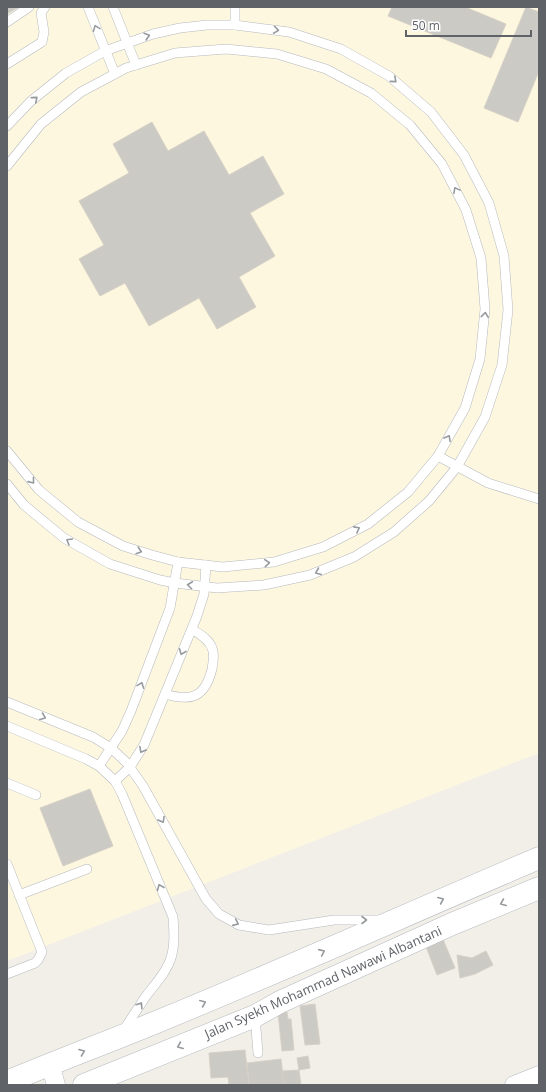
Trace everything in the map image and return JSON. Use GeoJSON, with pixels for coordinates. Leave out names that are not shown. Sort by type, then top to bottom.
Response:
{"type":"FeatureCollection","features":[{"type":"Feature","properties":{"kind":"main road"},"geometry":{"type":"LineString","coordinates":[[7,1082],[119,1038],[305,960],[539,858]]}},
{"type":"Feature","properties":{"kind":"main road","name":"Jalan Syekh Mohammad Nawawi Albantani"},"geometry":{"type":"LineString","coordinates":[[84,1085],[255,1016],[280,1002],[444,928],[539,888]]}},
{"type":"Feature","properties":{"kind":"street"},"geometry":{"type":"LineString","coordinates":[[50,1064],[56,1085]]}},
{"type":"Feature","properties":{"kind":"street"},"geometry":{"type":"LineString","coordinates":[[514,1085],[539,1075]]}},
{"type":"Feature","properties":{"kind":"lane"},"geometry":{"type":"LineString","coordinates":[[7,22],[29,7]]}},
{"type":"Feature","properties":{"kind":"lane"},"geometry":{"type":"LineString","coordinates":[[7,64],[42,42],[44,32],[41,13],[45,7]]}},
{"type":"Feature","properties":{"kind":"lane"},"geometry":{"type":"LineString","coordinates":[[88,7],[115,74]]}},
{"type":"Feature","properties":{"kind":"lane"},"geometry":{"type":"LineString","coordinates":[[113,7],[136,65]]}},
{"type":"Feature","properties":{"kind":"lane"},"geometry":{"type":"LineString","coordinates":[[235,25],[236,7]]}},
{"type":"Feature","properties":{"kind":"lane"},"geometry":{"type":"LineString","coordinates":[[7,126],[31,101],[66,73],[105,51],[153,34],[180,28],[207,25],[235,25],[289,32],[341,49],[389,76],[430,112],[464,155],[489,203],[504,256],[508,310],[502,364],[485,416],[457,467],[429,501],[394,532],[354,557],[310,574],[264,585],[204,587],[160,580],[110,564],[64,538],[24,505],[7,484]]}},
{"type":"Feature","properties":{"kind":"lane"},"geometry":{"type":"LineString","coordinates":[[7,166],[42,124],[81,92],[126,68],[175,53],[226,49],[277,54],[326,68],[371,93],[410,125],[442,164],[466,210],[481,258],[485,309],[480,359],[465,408],[438,456],[408,492],[368,524],[323,547],[274,562],[223,567],[178,562],[123,546],[78,522],[39,490],[7,450]]}},
{"type":"Feature","properties":{"kind":"lane"},"geometry":{"type":"LineString","coordinates":[[438,456],[488,483],[539,499]]}},
{"type":"Feature","properties":{"kind":"lane"},"geometry":{"type":"LineString","coordinates":[[99,766],[122,731],[131,711],[170,608],[178,562]]}},
{"type":"Feature","properties":{"kind":"lane"},"geometry":{"type":"LineString","coordinates":[[116,781],[130,767],[144,745],[201,605],[206,565]]}},
{"type":"Feature","properties":{"kind":"lane"},"geometry":{"type":"LineString","coordinates":[[165,694],[175,697],[189,697],[198,695],[204,690],[209,681],[214,657],[212,648],[207,639],[192,629]]}},
{"type":"Feature","properties":{"kind":"lane"},"geometry":{"type":"LineString","coordinates":[[7,702],[93,737],[111,748],[130,767],[143,786],[206,899],[219,914],[238,925],[269,930],[334,920],[395,920]]}},
{"type":"Feature","properties":{"kind":"lane"},"geometry":{"type":"LineString","coordinates":[[7,726],[86,759],[99,766],[116,781],[173,917],[174,937],[171,958],[164,972],[119,1038]]}},
{"type":"Feature","properties":{"kind":"lane"},"geometry":{"type":"LineString","coordinates":[[7,783],[36,795]]}},
{"type":"Feature","properties":{"kind":"lane"},"geometry":{"type":"LineString","coordinates":[[7,864],[42,952],[35,963],[7,974]]}},
{"type":"Feature","properties":{"kind":"lane"},"geometry":{"type":"LineString","coordinates":[[19,895],[87,869]]}},
{"type":"Feature","properties":{"kind":"lane"},"geometry":{"type":"LineString","coordinates":[[255,1016],[258,1054]]}},
{"type":"Feature","properties":{"kind":"shaded area"},"geometry":{"type":"Polygon","coordinates":[[[7,7],[539,7],[539,753],[7,961],[7,7]]]}},
{"type":"Feature","properties":{"kind":"building"},"geometry":{"type":"Polygon","coordinates":[[[7,7],[16,7],[17,8],[7,14],[7,7]]]}},
{"type":"Feature","properties":{"kind":"building"},"geometry":{"type":"Polygon","coordinates":[[[392,7],[465,7],[506,24],[491,58],[388,16],[392,7]]]}},
{"type":"Feature","properties":{"kind":"building"},"geometry":{"type":"Polygon","coordinates":[[[526,7],[539,12],[539,71],[518,122],[484,108],[526,7]]]}},
{"type":"Feature","properties":{"kind":"building"},"geometry":{"type":"Polygon","coordinates":[[[152,122],[168,151],[204,131],[229,175],[263,156],[284,194],[250,213],[275,256],[239,277],[256,307],[217,329],[199,298],[149,326],[125,283],[100,296],[79,259],[104,245],[79,201],[129,173],[113,144],[152,122]]]}},
{"type":"Feature","properties":{"kind":"building"},"geometry":{"type":"Polygon","coordinates":[[[90,789],[113,846],[63,866],[40,808],[90,789]]]}},
{"type":"Feature","properties":{"kind":"building"},"geometry":{"type":"Polygon","coordinates":[[[442,937],[455,968],[437,975],[425,944],[442,937]]]}},
{"type":"Feature","properties":{"kind":"building"},"geometry":{"type":"Polygon","coordinates":[[[486,951],[493,965],[475,974],[460,978],[457,955],[472,958],[486,951]]]}},
{"type":"Feature","properties":{"kind":"building"},"geometry":{"type":"Polygon","coordinates":[[[315,1004],[320,1044],[305,1045],[300,1006],[315,1004]]]}},
{"type":"Feature","properties":{"kind":"building"},"geometry":{"type":"Polygon","coordinates":[[[287,1012],[288,1019],[291,1019],[294,1050],[282,1051],[278,1013],[287,1012]]]}},
{"type":"Feature","properties":{"kind":"building"},"geometry":{"type":"Polygon","coordinates":[[[245,1050],[249,1085],[229,1085],[228,1077],[211,1078],[209,1053],[245,1050]]]}},
{"type":"Feature","properties":{"kind":"building"},"geometry":{"type":"Polygon","coordinates":[[[308,1056],[310,1068],[299,1070],[297,1058],[308,1056]]]}},
{"type":"Feature","properties":{"kind":"building"},"geometry":{"type":"Polygon","coordinates":[[[281,1059],[284,1085],[249,1085],[247,1063],[281,1059]]]}},
{"type":"Feature","properties":{"kind":"building"},"geometry":{"type":"Polygon","coordinates":[[[299,1070],[301,1085],[284,1085],[282,1071],[299,1070]]]}}]}
